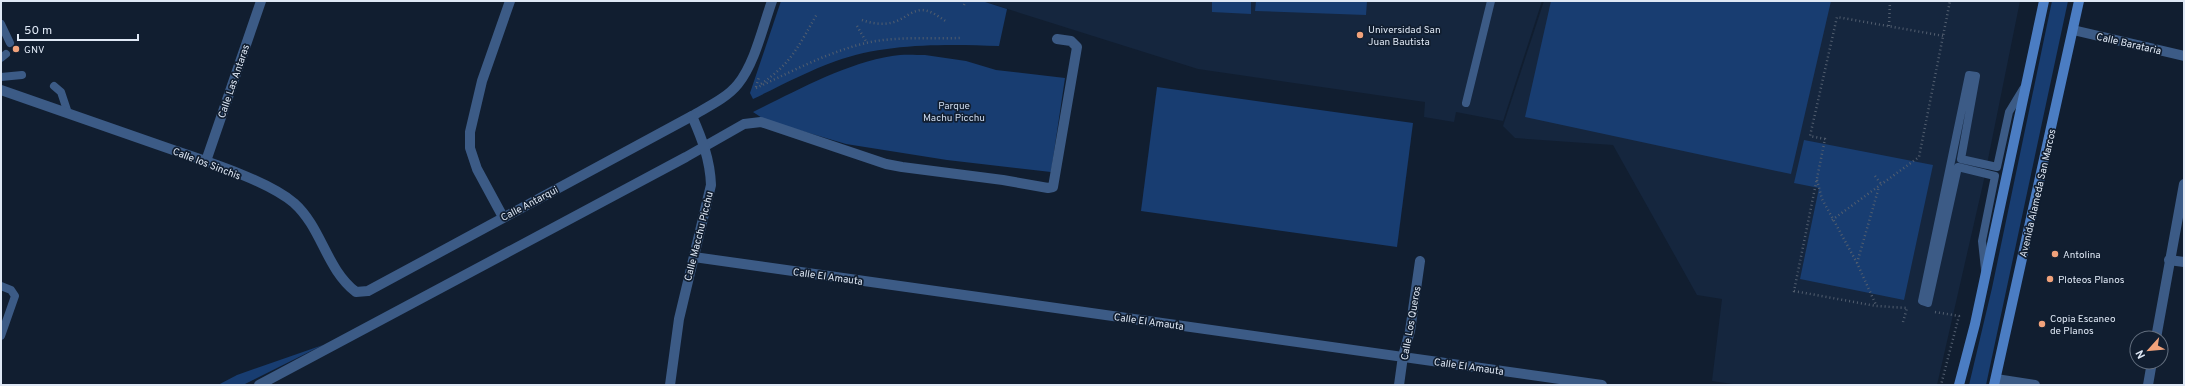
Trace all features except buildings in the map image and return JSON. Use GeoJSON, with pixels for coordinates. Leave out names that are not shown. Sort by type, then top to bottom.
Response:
{"type":"FeatureCollection","features":[{"type":"Feature","properties":{"kind":"main road"},"geometry":{"type":"LineString","coordinates":[[1960,385],[2044,1]]}},
{"type":"Feature","properties":{"kind":"main road","name":"Avenida Alameda San Marcos"},"geometry":{"type":"LineString","coordinates":[[1995,382],[2079,1]]}},
{"type":"Feature","properties":{"kind":"street","name":"Calle Las Antaras"},"geometry":{"type":"LineString","coordinates":[[206,161],[261,1]]}},
{"type":"Feature","properties":{"kind":"street"},"geometry":{"type":"LineString","coordinates":[[503,217],[477,169],[470,148],[470,137],[482,80],[510,1]]}},
{"type":"Feature","properties":{"kind":"street"},"geometry":{"type":"LineString","coordinates":[[692,116],[737,85],[747,71],[772,1]]}},
{"type":"Feature","properties":{"kind":"street","name":"Calle Barataria"},"geometry":{"type":"LineString","coordinates":[[2073,30],[2184,56]]}},
{"type":"Feature","properties":{"kind":"street"},"geometry":{"type":"LineString","coordinates":[[259,385],[686,157],[744,124],[761,122],[886,164],[1053,187],[1077,47],[1071,41],[1057,39]]}},
{"type":"Feature","properties":{"kind":"street","name":"Calle los Sinchis"},"geometry":{"type":"LineString","coordinates":[[1,90],[206,161],[273,189],[294,204],[309,221],[344,283],[356,292],[368,292]]}},
{"type":"Feature","properties":{"kind":"street","name":"Calle Antarqui"},"geometry":{"type":"LineString","coordinates":[[368,292],[503,217],[692,116]]}},
{"type":"Feature","properties":{"kind":"street","name":"Calle Macchu Picchu"},"geometry":{"type":"LineString","coordinates":[[670,385],[679,319],[711,185],[710,167],[705,145],[692,116]]}},
{"type":"Feature","properties":{"kind":"street"},"geometry":{"type":"LineString","coordinates":[[2157,330],[2184,184]]}},
{"type":"Feature","properties":{"kind":"street","name":"Calle El Amauta"},"geometry":{"type":"LineString","coordinates":[[694,258],[1602,385]]}},
{"type":"Feature","properties":{"kind":"street"},"geometry":{"type":"LineString","coordinates":[[2170,260],[2184,262]]}},
{"type":"Feature","properties":{"kind":"street","name":"Calle Los Queros"},"geometry":{"type":"LineString","coordinates":[[1399,385],[1403,356],[1410,331],[1420,261]]}},
{"type":"Feature","properties":{"kind":"street"},"geometry":{"type":"LineString","coordinates":[[2148,385],[2151,370]]}},
{"type":"Feature","properties":{"kind":"street"},"geometry":{"type":"LineString","coordinates":[[1995,382],[2035,385]]}},
{"type":"Feature","properties":{"kind":"lane"},"geometry":{"type":"LineString","coordinates":[[1466,103],[1491,1]]}},
{"type":"Feature","properties":{"kind":"lane"},"geometry":{"type":"LineString","coordinates":[[1,24],[10,43]]}},
{"type":"Feature","properties":{"kind":"lane"},"geometry":{"type":"LineString","coordinates":[[1,77],[22,75]]}},
{"type":"Feature","properties":{"kind":"lane"},"geometry":{"type":"LineString","coordinates":[[1985,274],[1982,241],[1995,176],[1958,167],[1928,303],[1922,302],[1969,75],[1976,76],[1960,158],[1997,167],[2009,112],[2026,86]]}},
{"type":"Feature","properties":{"kind":"lane"},"geometry":{"type":"LineString","coordinates":[[54,86],[61,92],[68,113]]}},
{"type":"Feature","properties":{"kind":"lane"},"geometry":{"type":"LineString","coordinates":[[1,286],[11,290],[15,296],[1,336]]}},
{"type":"Feature","properties":{"kind":"path"},"geometry":{"type":"LineString","coordinates":[[964,5],[966,1]]}},
{"type":"Feature","properties":{"kind":"path"},"geometry":{"type":"LineString","coordinates":[[1889,26],[1890,1]]}},
{"type":"Feature","properties":{"kind":"path"},"geometry":{"type":"LineString","coordinates":[[1832,220],[1919,157],[1950,1]]}},
{"type":"Feature","properties":{"kind":"path"},"geometry":{"type":"LineString","coordinates":[[862,20],[882,24],[897,21],[913,12],[922,10],[930,12],[947,22]]}},
{"type":"Feature","properties":{"kind":"path"},"geometry":{"type":"LineString","coordinates":[[817,14],[800,47],[788,63],[756,88],[842,50],[867,43],[899,40],[960,38]]}},
{"type":"Feature","properties":{"kind":"path"},"geometry":{"type":"LineString","coordinates":[[1915,309],[1876,306],[1794,290],[1825,139],[1810,136],[1837,17],[1944,36]]}},
{"type":"Feature","properties":{"kind":"path"},"geometry":{"type":"LineString","coordinates":[[857,26],[867,43]]}},
{"type":"Feature","properties":{"kind":"path"},"geometry":{"type":"LineString","coordinates":[[1875,176],[1882,185]]}},
{"type":"Feature","properties":{"kind":"path"},"geometry":{"type":"LineString","coordinates":[[1816,178],[1822,199],[1832,220],[1857,263],[1876,306]]}},
{"type":"Feature","properties":{"kind":"path"},"geometry":{"type":"LineString","coordinates":[[1857,263],[1879,187]]}},
{"type":"Feature","properties":{"kind":"path"},"geometry":{"type":"LineString","coordinates":[[1903,322],[1907,308]]}},
{"type":"Feature","properties":{"kind":"path"},"geometry":{"type":"LineString","coordinates":[[1931,311],[1959,316],[1941,385]]}},
{"type":"Feature","properties":{"kind":"shaded area","name":"Universidad San Juan Bautista"},"geometry":{"type":"Polygon","coordinates":[[[982,1],[1542,1],[1503,121],[1456,112],[1454,122],[1424,117],[1425,102],[1198,69],[982,1]]]}},
{"type":"Feature","properties":{"kind":"shaded area"},"geometry":{"type":"Polygon","coordinates":[[[1544,1],[2020,1],[1983,184],[1937,385],[1739,385],[1712,381],[1722,299],[1697,295],[1613,145],[1515,138],[1503,126],[1544,1]]]}},
{"type":"Feature","properties":{"kind":"green space"},"geometry":{"type":"Polygon","coordinates":[[[781,1],[982,1],[1007,9],[999,46],[916,46],[855,55],[826,65],[753,99],[750,93],[781,1]]]}},
{"type":"Feature","properties":{"kind":"green space"},"geometry":{"type":"Polygon","coordinates":[[[1212,1],[1251,1],[1251,14],[1212,12],[1212,1]]]}},
{"type":"Feature","properties":{"kind":"green space"},"geometry":{"type":"Polygon","coordinates":[[[1256,1],[1367,1],[1366,15],[1255,11],[1256,1]]]}},
{"type":"Feature","properties":{"kind":"green space"},"geometry":{"type":"Polygon","coordinates":[[[1551,1],[1831,1],[1791,174],[1525,117],[1551,1]]]}},
{"type":"Feature","properties":{"kind":"green space"},"geometry":{"type":"Polygon","coordinates":[[[2052,1],[2068,1],[1986,385],[1969,385],[1992,288],[2052,1]]]}},
{"type":"Feature","properties":{"kind":"green space","name":"Parque Machu Picchu"},"geometry":{"type":"Polygon","coordinates":[[[896,55],[925,55],[966,61],[996,70],[1065,78],[1051,172],[947,160],[846,144],[765,120],[753,112],[803,87],[857,65],[896,55]]]}},
{"type":"Feature","properties":{"kind":"green space"},"geometry":{"type":"Polygon","coordinates":[[[1157,87],[1413,123],[1397,247],[1141,211],[1157,87]]]}},
{"type":"Feature","properties":{"kind":"green space"},"geometry":{"type":"Polygon","coordinates":[[[1804,140],[1933,165],[1904,300],[1800,279],[1819,188],[1794,183],[1804,140]]]}},
{"type":"Feature","properties":{"kind":"green space"},"geometry":{"type":"Polygon","coordinates":[[[323,345],[243,385],[218,385],[237,375],[323,345]]]}},
{"type":"Feature","properties":{"kind":"place","name":"Universidad San Juan Bautista"},"geometry":{"type":"Point","coordinates":[1360,35]}},
{"type":"Feature","properties":{"kind":"place","name":"GNV"},"geometry":{"type":"Point","coordinates":[16,49]}},
{"type":"Feature","properties":{"kind":"place","name":"Antolina"},"geometry":{"type":"Point","coordinates":[2055,254]}},
{"type":"Feature","properties":{"kind":"place","name":"Ploteos Planos"},"geometry":{"type":"Point","coordinates":[2050,279]}},
{"type":"Feature","properties":{"kind":"place","name":"Copia Escaneo de Planos"},"geometry":{"type":"Point","coordinates":[2042,324]}}]}
